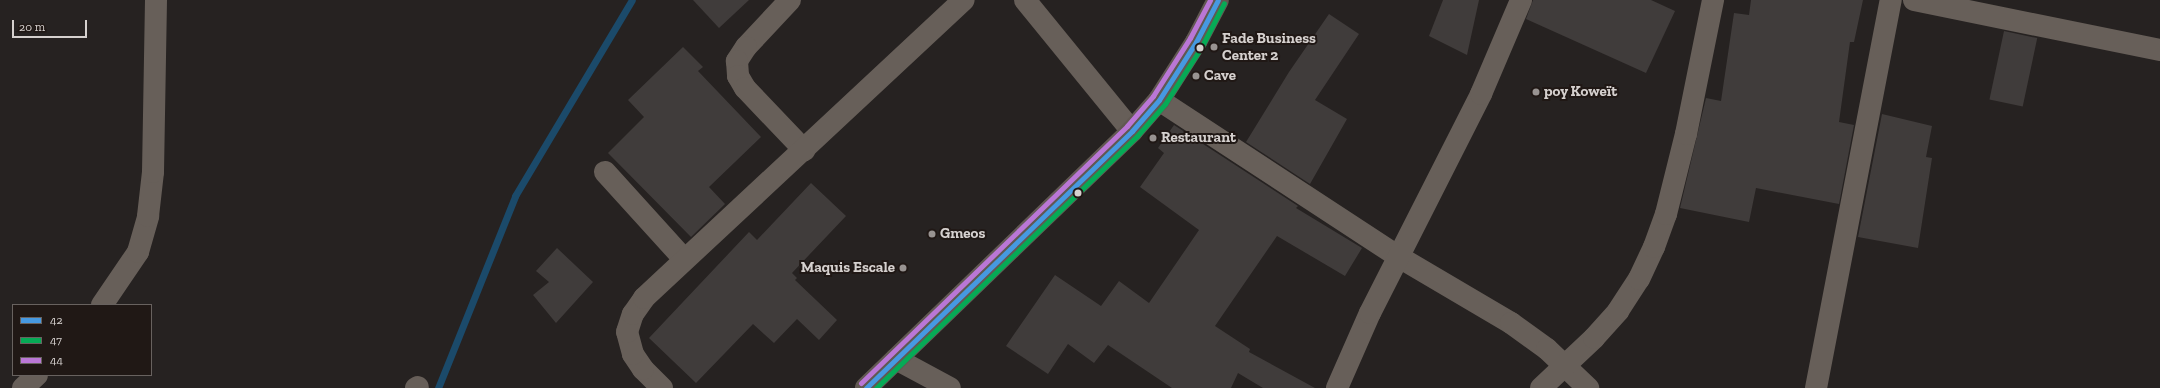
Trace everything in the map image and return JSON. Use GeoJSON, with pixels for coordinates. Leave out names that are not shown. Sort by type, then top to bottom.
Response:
{"type":"FeatureCollection","features":[{"type":"Feature","properties":{"kind":"street"},"geometry":{"type":"LineString","coordinates":[[103,304],[138,252],[148,216],[153,172],[156,0]]}},
{"type":"Feature","properties":{"kind":"street"},"geometry":{"type":"LineString","coordinates":[[790,0],[746,47],[737,61],[738,76],[745,88],[804,150]]}},
{"type":"Feature","properties":{"kind":"street"},"geometry":{"type":"LineString","coordinates":[[662,388],[643,369],[633,354],[627,332],[633,314],[644,298],[964,0]]}},
{"type":"Feature","properties":{"kind":"street"},"geometry":{"type":"LineString","coordinates":[[1025,0],[1132,131]]}},
{"type":"Feature","properties":{"kind":"street"},"geometry":{"type":"LineString","coordinates":[[866,388],[1132,131],[1158,100],[1196,42],[1218,0]]}},
{"type":"Feature","properties":{"kind":"street"},"geometry":{"type":"LineString","coordinates":[[1338,388],[1370,313],[1481,94],[1521,0]]}},
{"type":"Feature","properties":{"kind":"street"},"geometry":{"type":"LineString","coordinates":[[1541,388],[1594,338],[1618,311],[1639,279],[1654,247],[1666,214],[1686,134],[1713,0]]}},
{"type":"Feature","properties":{"kind":"street"},"geometry":{"type":"LineString","coordinates":[[1816,388],[1891,0]]}},
{"type":"Feature","properties":{"kind":"street"},"geometry":{"type":"LineString","coordinates":[[1914,0],[2160,50]]}},
{"type":"Feature","properties":{"kind":"street"},"geometry":{"type":"LineString","coordinates":[[1158,100],[1399,257],[1511,323],[1588,388]]}},
{"type":"Feature","properties":{"kind":"street"},"geometry":{"type":"LineString","coordinates":[[604,172],[684,260]]}},
{"type":"Feature","properties":{"kind":"street"},"geometry":{"type":"LineString","coordinates":[[896,359],[950,388]]}},
{"type":"Feature","properties":{"kind":"street"},"geometry":{"type":"LineString","coordinates":[[23,388],[36,376]]}},
{"type":"Feature","properties":{"kind":"building"},"geometry":{"type":"Polygon","coordinates":[[[693,0],[749,0],[719,28],[693,0]]]}},
{"type":"Feature","properties":{"kind":"building"},"geometry":{"type":"Polygon","coordinates":[[[1443,0],[1479,0],[1467,55],[1429,36],[1443,0]]]}},
{"type":"Feature","properties":{"kind":"building"},"geometry":{"type":"Polygon","coordinates":[[[1533,0],[1651,0],[1675,11],[1646,73],[1526,19],[1533,0]]]}},
{"type":"Feature","properties":{"kind":"building"},"geometry":{"type":"Polygon","coordinates":[[[1751,0],[1863,0],[1854,42],[1850,42],[1839,122],[1854,125],[1839,204],[1756,188],[1749,222],[1680,208],[1706,98],[1721,101],[1734,13],[1749,15],[1751,0]]]}},
{"type":"Feature","properties":{"kind":"building"},"geometry":{"type":"Polygon","coordinates":[[[1329,14],[1359,34],[1315,100],[1347,119],[1310,184],[1246,142],[1289,72],[1329,14]]]}},
{"type":"Feature","properties":{"kind":"building"},"geometry":{"type":"Polygon","coordinates":[[[2004,31],[2037,38],[2023,107],[1989,99],[2004,31]]]}},
{"type":"Feature","properties":{"kind":"building"},"geometry":{"type":"Polygon","coordinates":[[[683,47],[703,67],[698,71],[761,137],[709,187],[725,204],[691,237],[608,153],[644,117],[628,100],[683,47]]]}},
{"type":"Feature","properties":{"kind":"building"},"geometry":{"type":"Polygon","coordinates":[[[1882,114],[1932,126],[1926,157],[1932,158],[1918,248],[1858,237],[1882,114]]]}},
{"type":"Feature","properties":{"kind":"building"},"geometry":{"type":"Polygon","coordinates":[[[1174,125],[1298,206],[1296,208],[1362,248],[1345,276],[1277,236],[1215,326],[1250,349],[1249,352],[1315,388],[1263,388],[1238,373],[1231,388],[1172,388],[1108,345],[1094,363],[1068,344],[1048,374],[1006,346],[1055,275],[1101,306],[1119,281],[1149,303],[1199,230],[1140,187],[1164,153],[1158,148],[1174,125]]]}},
{"type":"Feature","properties":{"kind":"building"},"geometry":{"type":"Polygon","coordinates":[[[811,183],[846,216],[792,273],[797,278],[795,280],[837,320],[819,340],[797,319],[774,343],[753,324],[696,383],[649,338],[749,232],[757,240],[811,183]]]}},
{"type":"Feature","properties":{"kind":"building"},"geometry":{"type":"Polygon","coordinates":[[[557,248],[593,282],[556,323],[533,295],[549,282],[536,271],[557,248]]]}},
{"type":"Feature","properties":{"kind":"waterway"},"geometry":{"type":"LineString","coordinates":[[438,388],[515,196],[632,0]]}},
{"type":"Feature","properties":{"kind":"transit line","name":"44"},"geometry":{"type":"LineString","coordinates":[[861,383],[1127,126],[1153,96],[1190,38],[1210,0]]}},
{"type":"Feature","properties":{"kind":"transit line","name":"42"},"geometry":{"type":"LineString","coordinates":[[866,388],[1132,131],[1159,100],[1196,42],[1218,0]]}},
{"type":"Feature","properties":{"kind":"transit line","name":"47"},"geometry":{"type":"LineString","coordinates":[[876,388],[1137,136],[1165,104],[1202,46],[1224,3]]}},
{"type":"Feature","properties":{"kind":"place","name":"Fade Business Center 2"},"geometry":{"type":"Point","coordinates":[1214,47]}},
{"type":"Feature","properties":{"kind":"place","name":"Cave"},"geometry":{"type":"Point","coordinates":[1196,76]}},
{"type":"Feature","properties":{"kind":"place","name":"poy Koweït"},"geometry":{"type":"Point","coordinates":[1536,92]}},
{"type":"Feature","properties":{"kind":"place","name":"Restaurant"},"geometry":{"type":"Point","coordinates":[1153,138]}},
{"type":"Feature","properties":{"kind":"place","name":"Gmeos"},"geometry":{"type":"Point","coordinates":[932,234]}},
{"type":"Feature","properties":{"kind":"place","name":"Maquis Escale"},"geometry":{"type":"Point","coordinates":[903,268]}}]}
